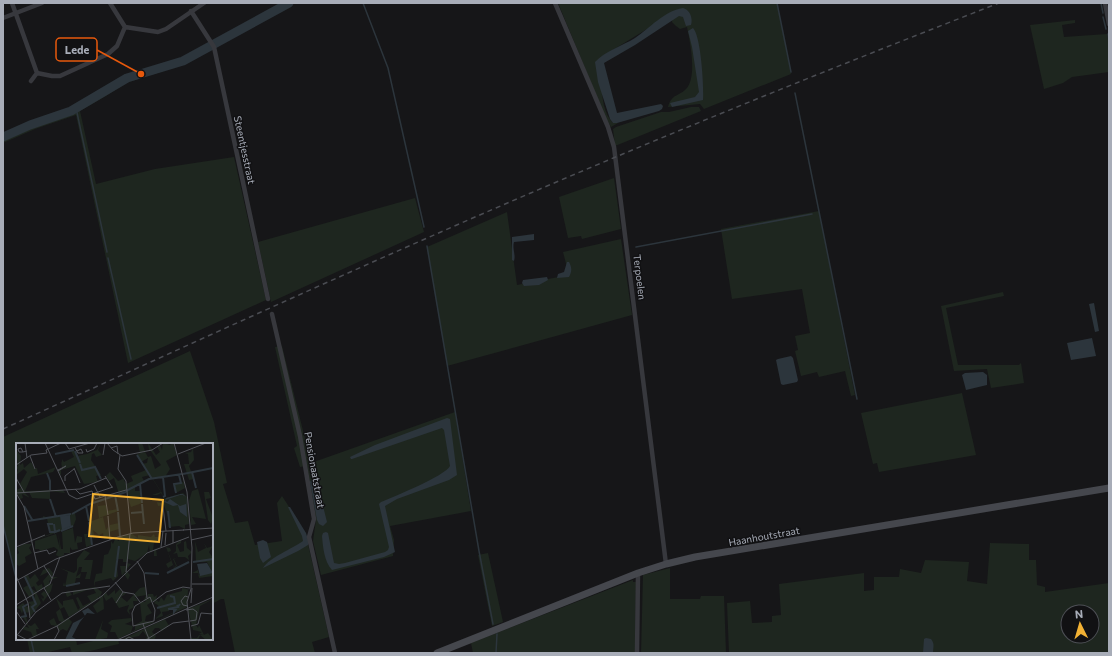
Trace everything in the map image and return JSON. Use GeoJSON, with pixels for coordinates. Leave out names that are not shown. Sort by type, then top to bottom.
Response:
{"type":"FeatureCollection","features":[{"type":"Feature","properties":{"kind":"street"},"geometry":{"type":"LineString","coordinates":[[12,3],[37,72]]}},
{"type":"Feature","properties":{"kind":"street"},"geometry":{"type":"LineString","coordinates":[[3,18],[42,3]]}},
{"type":"Feature","properties":{"kind":"street"},"geometry":{"type":"LineString","coordinates":[[110,3],[125,27],[158,32],[166,29],[204,3]]}},
{"type":"Feature","properties":{"kind":"street","name":"Terpoelen"},"geometry":{"type":"LineString","coordinates":[[555,3],[608,127],[614,147],[666,564]]}},
{"type":"Feature","properties":{"kind":"street"},"geometry":{"type":"LineString","coordinates":[[1105,3],[1109,24]]}},
{"type":"Feature","properties":{"kind":"street","name":"Steentjesstraat"},"geometry":{"type":"LineString","coordinates":[[191,11],[214,47],[268,299]]}},
{"type":"Feature","properties":{"kind":"street"},"geometry":{"type":"LineString","coordinates":[[37,72],[52,76],[60,76],[108,54],[117,46],[125,27]]}},
{"type":"Feature","properties":{"kind":"street"},"geometry":{"type":"LineString","coordinates":[[31,81],[37,72]]}},
{"type":"Feature","properties":{"kind":"street","name":"Pensionaatstraat"},"geometry":{"type":"LineString","coordinates":[[272,314],[300,436],[314,519],[309,536],[335,653]]}},
{"type":"Feature","properties":{"kind":"street","name":"Haanhoutstraat"},"geometry":{"type":"LineString","coordinates":[[437,653],[638,573],[666,564],[1109,488]]}},
{"type":"Feature","properties":{"kind":"street"},"geometry":{"type":"LineString","coordinates":[[638,573],[638,653]]}},
{"type":"Feature","properties":{"kind":"shaded area"},"geometry":{"type":"Polygon","coordinates":[[[558,3],[777,3],[791,74],[704,109],[700,104],[668,107],[674,97],[687,88],[692,75],[692,58],[687,27],[680,29],[672,22],[673,13],[603,56],[602,91],[605,109],[608,117],[613,123],[618,123],[611,127],[607,121],[558,3]]]}},
{"type":"Feature","properties":{"kind":"shaded area"},"geometry":{"type":"Polygon","coordinates":[[[683,8],[690,15],[692,20],[691,25],[686,26],[683,17],[679,16],[635,45],[604,63],[617,113],[661,104],[663,106],[659,111],[613,123],[610,119],[598,82],[595,62],[609,52],[635,38],[663,16],[683,8]]]}},
{"type":"Feature","properties":{"kind":"shaded area"},"geometry":{"type":"Polygon","coordinates":[[[1075,20],[1075,23],[1062,25],[1064,37],[1107,34],[1109,44],[1109,72],[1072,77],[1063,83],[1044,89],[1030,25],[1075,20]]]}},
{"type":"Feature","properties":{"kind":"shaded area"},"geometry":{"type":"Polygon","coordinates":[[[693,28],[696,33],[700,51],[703,100],[672,107],[670,103],[695,97],[699,92],[688,31],[693,28]]]}},
{"type":"Feature","properties":{"kind":"shaded area"},"geometry":{"type":"Polygon","coordinates":[[[172,66],[173,68],[126,83],[80,111],[96,184],[155,169],[234,157],[266,300],[128,363],[76,115],[35,129],[3,143],[3,139],[75,111],[128,80],[172,66]]]}},
{"type":"Feature","properties":{"kind":"shaded area"},"geometry":{"type":"Polygon","coordinates":[[[691,107],[699,107],[701,111],[615,146],[613,129],[616,127],[661,112],[669,112],[691,107]]]}},
{"type":"Feature","properties":{"kind":"shaded area"},"geometry":{"type":"Polygon","coordinates":[[[614,178],[621,229],[582,239],[581,236],[568,238],[559,197],[614,178]]]}},
{"type":"Feature","properties":{"kind":"shaded area"},"geometry":{"type":"Polygon","coordinates":[[[415,198],[424,232],[271,302],[258,242],[415,198]]]}},
{"type":"Feature","properties":{"kind":"shaded area"},"geometry":{"type":"Polygon","coordinates":[[[819,211],[855,395],[851,396],[845,371],[819,377],[817,372],[801,376],[795,351],[798,350],[795,336],[810,333],[802,289],[732,299],[721,229],[819,211]]]}},
{"type":"Feature","properties":{"kind":"shaded area"},"geometry":{"type":"Polygon","coordinates":[[[507,212],[517,285],[569,275],[563,252],[621,239],[632,315],[447,366],[427,247],[507,212]]]}},
{"type":"Feature","properties":{"kind":"shaded area"},"geometry":{"type":"Polygon","coordinates":[[[534,234],[534,240],[514,242],[514,261],[512,260],[512,237],[534,234]]]}},
{"type":"Feature","properties":{"kind":"shaded area"},"geometry":{"type":"Polygon","coordinates":[[[567,262],[569,262],[571,268],[569,277],[557,278],[558,274],[564,272],[567,262]]]}},
{"type":"Feature","properties":{"kind":"shaded area"},"geometry":{"type":"Polygon","coordinates":[[[547,277],[548,280],[539,285],[524,286],[522,283],[523,280],[547,277]]]}},
{"type":"Feature","properties":{"kind":"shaded area"},"geometry":{"type":"Polygon","coordinates":[[[1003,292],[1004,296],[946,308],[958,365],[1019,365],[1021,363],[1024,383],[991,388],[987,369],[954,371],[941,306],[1003,292]]]}},
{"type":"Feature","properties":{"kind":"shaded area"},"geometry":{"type":"Polygon","coordinates":[[[1094,303],[1099,331],[1095,332],[1089,304],[1094,303]]]}},
{"type":"Feature","properties":{"kind":"shaded area"},"geometry":{"type":"Polygon","coordinates":[[[1092,338],[1096,356],[1071,360],[1067,343],[1092,338]]]}},
{"type":"Feature","properties":{"kind":"shaded area"},"geometry":{"type":"Polygon","coordinates":[[[282,346],[311,463],[455,412],[471,511],[390,526],[394,540],[393,556],[321,575],[313,541],[316,520],[307,466],[300,467],[294,448],[297,446],[275,347],[282,346]]]}},
{"type":"Feature","properties":{"kind":"shaded area"},"geometry":{"type":"Polygon","coordinates":[[[190,351],[214,422],[227,483],[223,484],[235,523],[248,521],[255,545],[282,541],[277,503],[282,496],[299,522],[308,544],[329,637],[312,642],[315,653],[235,653],[224,599],[213,603],[213,443],[16,443],[16,578],[3,525],[3,437],[190,351]]]}},
{"type":"Feature","properties":{"kind":"shaded area"},"geometry":{"type":"Polygon","coordinates":[[[791,356],[793,358],[798,380],[797,382],[783,385],[781,384],[776,360],[791,356]]]}},
{"type":"Feature","properties":{"kind":"shaded area"},"geometry":{"type":"Polygon","coordinates":[[[983,372],[987,375],[987,385],[966,390],[962,375],[965,373],[983,372]]]}},
{"type":"Feature","properties":{"kind":"shaded area"},"geometry":{"type":"Polygon","coordinates":[[[962,393],[976,455],[879,472],[877,463],[873,464],[861,413],[962,393]]]}},
{"type":"Feature","properties":{"kind":"shaded area"},"geometry":{"type":"Polygon","coordinates":[[[447,418],[450,419],[457,475],[449,480],[397,499],[385,506],[395,552],[384,557],[332,570],[324,554],[323,533],[328,533],[334,563],[345,563],[385,552],[389,547],[379,504],[439,475],[450,466],[444,430],[442,428],[352,459],[350,457],[375,445],[447,418]]]}},
{"type":"Feature","properties":{"kind":"shaded area"},"geometry":{"type":"Polygon","coordinates":[[[312,479],[317,482],[327,522],[323,526],[319,524],[317,520],[310,482],[312,479]]]}},
{"type":"Feature","properties":{"kind":"shaded area"},"geometry":{"type":"Polygon","coordinates":[[[288,507],[290,507],[306,533],[309,543],[298,551],[263,568],[271,560],[303,541],[288,507]]]}},
{"type":"Feature","properties":{"kind":"shaded area"},"geometry":{"type":"Polygon","coordinates":[[[263,540],[267,542],[271,557],[263,563],[260,558],[257,542],[263,540]]]}},
{"type":"Feature","properties":{"kind":"shaded area"},"geometry":{"type":"Polygon","coordinates":[[[990,543],[1029,544],[1029,560],[1036,560],[1037,585],[1045,587],[1045,592],[1109,583],[1109,653],[729,653],[727,603],[750,601],[752,623],[772,622],[772,616],[781,615],[779,584],[864,573],[864,591],[874,590],[874,577],[899,577],[900,569],[921,573],[925,560],[969,562],[967,581],[987,584],[990,543]]]}},
{"type":"Feature","properties":{"kind":"shaded area"},"geometry":{"type":"Polygon","coordinates":[[[488,553],[503,622],[492,626],[478,555],[488,553]]]}},
{"type":"Feature","properties":{"kind":"shaded area"},"geometry":{"type":"Polygon","coordinates":[[[670,568],[670,599],[700,599],[701,596],[724,596],[726,653],[641,653],[643,575],[670,568]]]}},
{"type":"Feature","properties":{"kind":"shaded area"},"geometry":{"type":"Polygon","coordinates":[[[633,580],[633,582],[636,582],[635,653],[473,653],[471,643],[633,580]]]}},
{"type":"Feature","properties":{"kind":"shaded area"},"geometry":{"type":"Polygon","coordinates":[[[924,639],[931,639],[933,642],[933,653],[923,653],[924,639]]]}},
{"type":"Feature","properties":{"kind":"shaded area"},"geometry":{"type":"Polygon","coordinates":[[[27,640],[76,640],[77,645],[97,640],[118,640],[119,644],[78,653],[72,653],[70,647],[44,653],[30,653],[27,640]]]}},
{"type":"Feature","properties":{"kind":"waterway"},"geometry":{"type":"LineString","coordinates":[[3,137],[30,125],[71,111],[127,78],[183,61],[289,3]]}},
{"type":"Feature","properties":{"kind":"waterway"},"geometry":{"type":"LineString","coordinates":[[363,3],[388,68],[424,227]]}},
{"type":"Feature","properties":{"kind":"waterway"},"geometry":{"type":"LineString","coordinates":[[777,3],[791,72]]}},
{"type":"Feature","properties":{"kind":"waterway"},"geometry":{"type":"LineString","coordinates":[[1101,3],[1103,13]]}},
{"type":"Feature","properties":{"kind":"waterway"},"geometry":{"type":"LineString","coordinates":[[1103,17],[1106,29]]}},
{"type":"Feature","properties":{"kind":"waterway"},"geometry":{"type":"LineString","coordinates":[[1108,34],[1109,41]]}},
{"type":"Feature","properties":{"kind":"waterway"},"geometry":{"type":"LineString","coordinates":[[795,93],[857,399]]}},
{"type":"Feature","properties":{"kind":"waterway"},"geometry":{"type":"LineString","coordinates":[[76,108],[107,252]]}},
{"type":"Feature","properties":{"kind":"waterway"},"geometry":{"type":"LineString","coordinates":[[636,247],[812,214]]}},
{"type":"Feature","properties":{"kind":"waterway"},"geometry":{"type":"LineString","coordinates":[[427,246],[479,551],[493,624]]}},
{"type":"Feature","properties":{"kind":"waterway"},"geometry":{"type":"LineString","coordinates":[[108,258],[131,359]]}},
{"type":"Feature","properties":{"kind":"waterway"},"geometry":{"type":"LineString","coordinates":[[3,525],[16,578]]}},
{"type":"Feature","properties":{"kind":"waterway"},"geometry":{"type":"LineString","coordinates":[[496,653],[497,634]]}},
{"type":"Feature","properties":{"kind":"waterway"},"geometry":{"type":"LineString","coordinates":[[31,640],[34,653]]}},
{"type":"Feature","properties":{"kind":"railway"},"geometry":{"type":"LineString","coordinates":[[3,429],[338,277],[540,189],[769,94],[999,3]]}},
{"type":"Feature","properties":{"kind":"place","name":"Lede"},"geometry":{"type":"Point","coordinates":[141,74]}}]}
